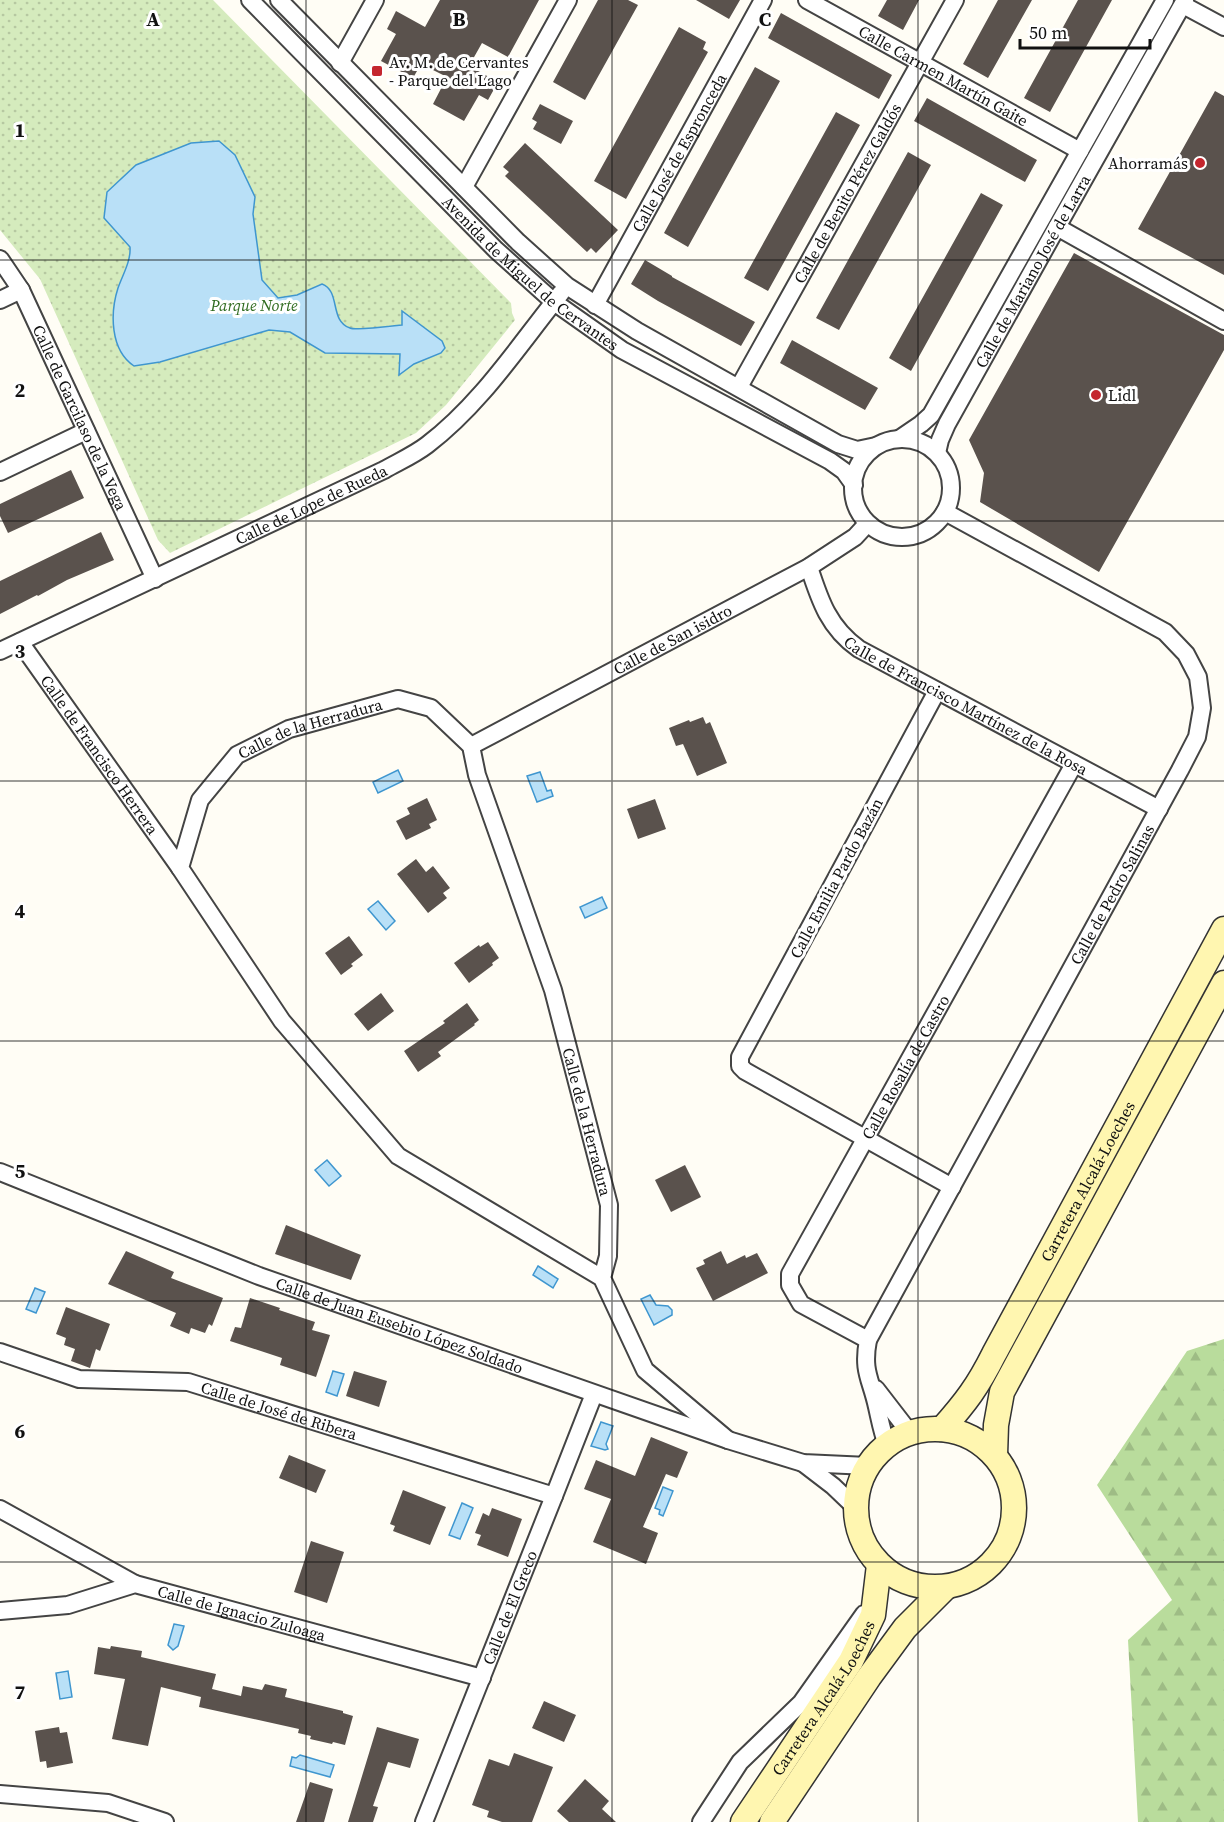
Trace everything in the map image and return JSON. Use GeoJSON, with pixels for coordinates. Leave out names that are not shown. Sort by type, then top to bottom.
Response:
{"type":"FeatureCollection","features":[{"type":"Feature","properties":{"kind":"main road","name":"Carretera Alcalá-Loeches"},"geometry":{"type":"LineString","coordinates":[[942,1429],[966,1403],[980,1383],[1224,929]]}},
{"type":"Feature","properties":{"kind":"main road","name":"Carretera Alcalá-Loeches"},"geometry":{"type":"LineString","coordinates":[[995,1455],[996,1425],[1002,1392],[1224,983]]}},
{"type":"Feature","properties":{"kind":"main road"},"geometry":{"type":"LineString","coordinates":[[942,1429],[962,1433],[980,1442],[995,1455],[1007,1473],[1014,1493],[1015,1515],[1010,1536],[1000,1554],[985,1570],[967,1581],[946,1587],[928,1587],[910,1584],[893,1576],[879,1564],[868,1550],[858,1526],[856,1508],[860,1483],[877,1454],[887,1445],[910,1433],[942,1429]]}},
{"type":"Feature","properties":{"kind":"main road","name":"Carretera Alcalá-Loeches"},"geometry":{"type":"LineString","coordinates":[[743,1822],[851,1661],[873,1615],[879,1564]]}},
{"type":"Feature","properties":{"kind":"main road","name":"Carretera Alcalá-Loeches"},"geometry":{"type":"LineString","coordinates":[[772,1822],[869,1677],[905,1628],[946,1587]]}},
{"type":"Feature","properties":{"kind":"street","name":"Avenida de Miguel de Cervantes"},"geometry":{"type":"LineString","coordinates":[[250,0],[496,250],[554,302],[622,350],[830,461],[844,471],[854,485]]}},
{"type":"Feature","properties":{"kind":"street","name":"Avenida de Miguel de Cervantes"},"geometry":{"type":"LineString","coordinates":[[279,0],[464,187],[543,265],[567,285],[637,331],[838,444],[857,450],[876,446]]}},
{"type":"Feature","properties":{"kind":"street"},"geometry":{"type":"LineString","coordinates":[[340,63],[375,0]]}},
{"type":"Feature","properties":{"kind":"street"},"geometry":{"type":"LineString","coordinates":[[464,187],[568,0]]}},
{"type":"Feature","properties":{"kind":"street","name":"Calle José de Espronceda"},"geometry":{"type":"LineString","coordinates":[[596,305],[763,0]]}},
{"type":"Feature","properties":{"kind":"street","name":"Calle Carmen Martín Gaite"},"geometry":{"type":"LineString","coordinates":[[807,0],[1080,151]]}},
{"type":"Feature","properties":{"kind":"street","name":"Calle de Benito Pérez Galdós"},"geometry":{"type":"LineString","coordinates":[[739,387],[955,0]]}},
{"type":"Feature","properties":{"kind":"street","name":"Calle de Mariano José de Larra"},"geometry":{"type":"LineString","coordinates":[[899,439],[931,415],[1165,0]]}},
{"type":"Feature","properties":{"kind":"street"},"geometry":{"type":"LineString","coordinates":[[1184,2],[1224,27]]}},
{"type":"Feature","properties":{"kind":"street","name":"Calle de Mariano José de Larra"},"geometry":{"type":"LineString","coordinates":[[937,453],[940,440],[948,424],[1184,2]]}},
{"type":"Feature","properties":{"kind":"street"},"geometry":{"type":"LineString","coordinates":[[1057,227],[1224,321]]}},
{"type":"Feature","properties":{"kind":"street","name":"Calle de Garcilaso de la Vega"},"geometry":{"type":"LineString","coordinates":[[0,260],[21,290],[155,579]]}},
{"type":"Feature","properties":{"kind":"street","name":"Calle de Lope de Rueda"},"geometry":{"type":"LineString","coordinates":[[0,651],[384,470],[426,446],[460,416],[507,362],[567,285]]}},
{"type":"Feature","properties":{"kind":"street"},"geometry":{"type":"LineString","coordinates":[[0,300],[21,290]]}},
{"type":"Feature","properties":{"kind":"street"},"geometry":{"type":"LineString","coordinates":[[0,472],[86,431]]}},
{"type":"Feature","properties":{"kind":"street"},"geometry":{"type":"LineString","coordinates":[[892,439],[899,439],[911,439],[925,444],[937,453],[949,472],[951,495],[945,512],[928,530],[911,537],[887,536],[867,524],[854,503],[854,476],[866,454],[876,446],[892,439]]}},
{"type":"Feature","properties":{"kind":"street","name":"Calle de Pedro Salinas"},"geometry":{"type":"LineString","coordinates":[[887,1445],[867,1376],[865,1355],[868,1340],[1197,737],[1202,708],[1198,677],[1186,654],[1165,632],[945,512]]}},
{"type":"Feature","properties":{"kind":"street","name":"Calle de San isidro"},"geometry":{"type":"LineString","coordinates":[[471,746],[809,567],[855,537],[867,524]]}},
{"type":"Feature","properties":{"kind":"street","name":"Calle de Francisco Martínez de la Rosa"},"geometry":{"type":"LineString","coordinates":[[809,567],[821,604],[834,626],[848,642],[858,649],[1159,808]]}},
{"type":"Feature","properties":{"kind":"street","name":"Calle de Francisco Herrera"},"geometry":{"type":"LineString","coordinates":[[20,642],[180,868]]}},
{"type":"Feature","properties":{"kind":"street","name":"Calle Emilia Pardo Bazán"},"geometry":{"type":"LineString","coordinates":[[866,1138],[746,1071],[740,1066],[740,1057],[937,691]]}},
{"type":"Feature","properties":{"kind":"street","name":"Calle de la Herradura"},"geometry":{"type":"LineString","coordinates":[[180,868],[200,800],[237,755],[290,729],[398,699],[431,708],[471,746],[477,776],[553,990],[609,1205],[608,1256],[602,1278]]}},
{"type":"Feature","properties":{"kind":"street","name":"Calle Rosalía de Castro"},"geometry":{"type":"LineString","coordinates":[[868,1340],[801,1304],[790,1285],[790,1274],[1074,764]]}},
{"type":"Feature","properties":{"kind":"street"},"geometry":{"type":"LineString","coordinates":[[180,868],[282,1021],[398,1156],[602,1278],[645,1370],[728,1440]]}},
{"type":"Feature","properties":{"kind":"street"},"geometry":{"type":"LineString","coordinates":[[866,1138],[952,1187]]}},
{"type":"Feature","properties":{"kind":"street","name":"Calle de Juan Eusebio López Soldado"},"geometry":{"type":"LineString","coordinates":[[0,1172],[259,1276],[728,1440],[803,1463],[868,1466]]}},
{"type":"Feature","properties":{"kind":"street","name":"Calle de José de Ribera"},"geometry":{"type":"LineString","coordinates":[[0,1352],[79,1379],[188,1382],[554,1496]]}},
{"type":"Feature","properties":{"kind":"street"},"geometry":{"type":"LineString","coordinates":[[867,1376],[910,1433]]}},
{"type":"Feature","properties":{"kind":"street","name":"Calle de El Greco"},"geometry":{"type":"LineString","coordinates":[[424,1822],[594,1394]]}},
{"type":"Feature","properties":{"kind":"street","name":"Calle de Juan Eusebio López Soldado"},"geometry":{"type":"LineString","coordinates":[[803,1463],[833,1486],[856,1508]]}},
{"type":"Feature","properties":{"kind":"street"},"geometry":{"type":"LineString","coordinates":[[0,1509],[135,1584]]}},
{"type":"Feature","properties":{"kind":"street","name":"Calle de Ignacio Zuloaga"},"geometry":{"type":"LineString","coordinates":[[0,1611],[68,1605],[135,1584],[482,1678]]}},
{"type":"Feature","properties":{"kind":"street"},"geometry":{"type":"LineString","coordinates":[[701,1822],[740,1762],[801,1703],[876,1596]]}},
{"type":"Feature","properties":{"kind":"street"},"geometry":{"type":"LineString","coordinates":[[0,1794],[108,1803],[165,1822]]}},
{"type":"Feature","properties":{"kind":"green space","name":"Parque Norte"},"geometry":{"type":"Polygon","coordinates":[[[0,0],[213,0],[511,303],[515,320],[446,405],[416,433],[170,553],[158,540],[40,279],[0,230],[0,0]]]}},
{"type":"Feature","properties":{"kind":"green space"},"geometry":{"type":"Polygon","coordinates":[[[1224,1339],[1224,1822],[1138,1822],[1128,1640],[1172,1600],[1097,1485],[1187,1351],[1224,1339]]]}},
{"type":"Feature","properties":{"kind":"water"},"geometry":{"type":"Polygon","coordinates":[[[219,141],[235,155],[255,197],[253,214],[262,280],[278,298],[297,295],[322,284],[328,288],[334,299],[339,319],[350,328],[402,325],[402,311],[442,341],[445,348],[441,353],[414,364],[399,375],[400,354],[325,353],[290,332],[269,330],[160,362],[134,366],[126,359],[116,341],[113,319],[115,298],[128,262],[130,247],[104,218],[107,192],[136,165],[191,143],[219,141]]]}},
{"type":"Feature","properties":{"kind":"water"},"geometry":{"type":"Polygon","coordinates":[[[398,770],[403,781],[378,793],[373,782],[398,770]]]}},
{"type":"Feature","properties":{"kind":"water"},"geometry":{"type":"Polygon","coordinates":[[[540,772],[547,791],[551,790],[553,796],[537,802],[527,776],[540,772]]]}},
{"type":"Feature","properties":{"kind":"water"},"geometry":{"type":"Polygon","coordinates":[[[602,897],[607,908],[585,918],[580,907],[602,897]]]}},
{"type":"Feature","properties":{"kind":"water"},"geometry":{"type":"Polygon","coordinates":[[[378,901],[395,921],[386,930],[368,909],[378,901]]]}},
{"type":"Feature","properties":{"kind":"water"},"geometry":{"type":"Polygon","coordinates":[[[327,1160],[341,1176],[329,1186],[315,1170],[327,1160]]]}},
{"type":"Feature","properties":{"kind":"water"},"geometry":{"type":"Polygon","coordinates":[[[538,1266],[558,1279],[553,1288],[533,1275],[538,1266]]]}},
{"type":"Feature","properties":{"kind":"water"},"geometry":{"type":"Polygon","coordinates":[[[35,1288],[45,1292],[36,1313],[26,1309],[35,1288]]]}},
{"type":"Feature","properties":{"kind":"water"},"geometry":{"type":"Polygon","coordinates":[[[650,1295],[656,1305],[668,1306],[672,1310],[672,1315],[654,1325],[641,1299],[650,1295]]]}},
{"type":"Feature","properties":{"kind":"water"},"geometry":{"type":"Polygon","coordinates":[[[333,1371],[344,1374],[337,1396],[326,1392],[333,1371]]]}},
{"type":"Feature","properties":{"kind":"water"},"geometry":{"type":"Polygon","coordinates":[[[601,1422],[613,1426],[606,1444],[608,1449],[605,1450],[591,1446],[601,1422]]]}},
{"type":"Feature","properties":{"kind":"water"},"geometry":{"type":"Polygon","coordinates":[[[663,1487],[673,1491],[663,1516],[659,1514],[660,1510],[655,1508],[663,1487]]]}},
{"type":"Feature","properties":{"kind":"water"},"geometry":{"type":"Polygon","coordinates":[[[462,1503],[473,1508],[460,1539],[449,1535],[462,1503]]]}},
{"type":"Feature","properties":{"kind":"water"},"geometry":{"type":"Polygon","coordinates":[[[174,1624],[184,1626],[178,1646],[173,1650],[168,1645],[174,1624]]]}},
{"type":"Feature","properties":{"kind":"water"},"geometry":{"type":"Polygon","coordinates":[[[68,1671],[72,1697],[60,1699],[56,1673],[68,1671]]]}},
{"type":"Feature","properties":{"kind":"water"},"geometry":{"type":"Polygon","coordinates":[[[300,1755],[334,1765],[330,1777],[290,1766],[292,1757],[296,1758],[300,1755]]]}},
{"type":"Feature","properties":{"kind":"building"},"geometry":{"type":"Polygon","coordinates":[[[440,0],[539,0],[508,57],[482,43],[469,66],[498,82],[488,100],[479,95],[464,121],[433,104],[447,77],[421,64],[413,78],[381,61],[396,34],[387,29],[396,11],[425,27],[440,0]]]}},
{"type":"Feature","properties":{"kind":"building"},"geometry":{"type":"Polygon","coordinates":[[[598,0],[628,0],[638,5],[585,100],[553,82],[598,0]]]}},
{"type":"Feature","properties":{"kind":"building"},"geometry":{"type":"Polygon","coordinates":[[[696,0],[740,0],[729,19],[696,0]]]}},
{"type":"Feature","properties":{"kind":"building"},"geometry":{"type":"Polygon","coordinates":[[[887,0],[919,0],[903,30],[878,16],[887,0]]]}},
{"type":"Feature","properties":{"kind":"building"},"geometry":{"type":"Polygon","coordinates":[[[998,0],[1032,0],[988,78],[963,64],[998,0]]]}},
{"type":"Feature","properties":{"kind":"building"},"geometry":{"type":"Polygon","coordinates":[[[1078,0],[1112,0],[1050,112],[1024,98],[1078,0]]]}},
{"type":"Feature","properties":{"kind":"building"},"geometry":{"type":"Polygon","coordinates":[[[781,13],[892,75],[879,99],[768,38],[781,13]]]}},
{"type":"Feature","properties":{"kind":"building"},"geometry":{"type":"Polygon","coordinates":[[[679,27],[706,42],[703,49],[708,52],[626,199],[594,181],[679,27]]]}},
{"type":"Feature","properties":{"kind":"building"},"geometry":{"type":"Polygon","coordinates":[[[755,67],[780,81],[688,247],[664,233],[755,67]]]}},
{"type":"Feature","properties":{"kind":"building","name":"Ahorramás"},"geometry":{"type":"Polygon","coordinates":[[[1215,91],[1224,96],[1224,275],[1138,229],[1215,91]]]}},
{"type":"Feature","properties":{"kind":"building"},"geometry":{"type":"Polygon","coordinates":[[[927,98],[1037,160],[1025,182],[914,121],[927,98]]]}},
{"type":"Feature","properties":{"kind":"building"},"geometry":{"type":"Polygon","coordinates":[[[540,104],[573,121],[561,144],[533,129],[537,122],[532,119],[540,104]]]}},
{"type":"Feature","properties":{"kind":"building"},"geometry":{"type":"Polygon","coordinates":[[[836,112],[860,125],[768,291],[744,278],[836,112]]]}},
{"type":"Feature","properties":{"kind":"building"},"geometry":{"type":"Polygon","coordinates":[[[525,143],[618,230],[596,253],[591,248],[587,252],[505,176],[509,172],[503,167],[525,143]]]}},
{"type":"Feature","properties":{"kind":"building"},"geometry":{"type":"Polygon","coordinates":[[[908,152],[931,165],[839,330],[816,318],[908,152]]]}},
{"type":"Feature","properties":{"kind":"building"},"geometry":{"type":"Polygon","coordinates":[[[981,193],[1003,205],[911,371],[889,358],[981,193]]]}},
{"type":"Feature","properties":{"kind":"building","name":"Lidl"},"geometry":{"type":"Polygon","coordinates":[[[1074,253],[1224,335],[1224,350],[1099,572],[980,502],[984,473],[969,440],[1074,253]]]}},
{"type":"Feature","properties":{"kind":"building"},"geometry":{"type":"Polygon","coordinates":[[[645,260],[755,322],[741,346],[631,284],[645,260]]]}},
{"type":"Feature","properties":{"kind":"building"},"geometry":{"type":"Polygon","coordinates":[[[792,340],[878,388],[865,410],[780,363],[792,340]]]}},
{"type":"Feature","properties":{"kind":"building"},"geometry":{"type":"Polygon","coordinates":[[[71,470],[84,498],[8,533],[0,516],[0,504],[71,470]]]}},
{"type":"Feature","properties":{"kind":"building"},"geometry":{"type":"Polygon","coordinates":[[[101,532],[114,560],[67,580],[0,614],[0,581],[101,532]]]}},
{"type":"Feature","properties":{"kind":"building"},"geometry":{"type":"Polygon","coordinates":[[[703,717],[706,724],[710,722],[727,763],[697,776],[683,744],[676,746],[669,728],[703,717]]]}},
{"type":"Feature","properties":{"kind":"building"},"geometry":{"type":"Polygon","coordinates":[[[427,798],[437,820],[429,824],[431,828],[406,840],[396,821],[410,814],[407,808],[427,798]]]}},
{"type":"Feature","properties":{"kind":"building"},"geometry":{"type":"Polygon","coordinates":[[[655,799],[666,829],[638,839],[627,809],[655,799]]]}},
{"type":"Feature","properties":{"kind":"building"},"geometry":{"type":"Polygon","coordinates":[[[416,859],[426,872],[433,866],[450,888],[443,893],[447,898],[428,913],[397,874],[416,859]]]}},
{"type":"Feature","properties":{"kind":"building"},"geometry":{"type":"Polygon","coordinates":[[[349,936],[363,955],[341,975],[325,953],[349,936]]]}},
{"type":"Feature","properties":{"kind":"building"},"geometry":{"type":"Polygon","coordinates":[[[488,942],[499,958],[469,983],[454,963],[479,945],[480,947],[488,942]]]}},
{"type":"Feature","properties":{"kind":"building"},"geometry":{"type":"Polygon","coordinates":[[[381,993],[394,1011],[368,1031],[354,1014],[381,993]]]}},
{"type":"Feature","properties":{"kind":"building"},"geometry":{"type":"Polygon","coordinates":[[[467,1003],[479,1020],[438,1052],[441,1056],[418,1072],[404,1051],[445,1023],[443,1021],[467,1003]]]}},
{"type":"Feature","properties":{"kind":"building"},"geometry":{"type":"Polygon","coordinates":[[[685,1165],[701,1197],[671,1212],[655,1180],[685,1165]]]}},
{"type":"Feature","properties":{"kind":"building"},"geometry":{"type":"Polygon","coordinates":[[[286,1225],[361,1255],[351,1280],[275,1254],[286,1225]]]}},
{"type":"Feature","properties":{"kind":"building"},"geometry":{"type":"Polygon","coordinates":[[[126,1251],[174,1272],[171,1278],[223,1298],[212,1326],[209,1324],[205,1333],[191,1328],[189,1334],[170,1326],[176,1313],[108,1284],[126,1251]]]}},
{"type":"Feature","properties":{"kind":"building"},"geometry":{"type":"Polygon","coordinates":[[[721,1251],[727,1264],[745,1255],[746,1258],[757,1253],[768,1273],[713,1301],[696,1268],[705,1264],[703,1260],[721,1251]]]}},
{"type":"Feature","properties":{"kind":"building"},"geometry":{"type":"Polygon","coordinates":[[[250,1298],[315,1322],[312,1330],[330,1335],[316,1377],[280,1365],[282,1358],[230,1341],[235,1327],[241,1328],[250,1298]]]}},
{"type":"Feature","properties":{"kind":"building"},"geometry":{"type":"Polygon","coordinates":[[[66,1307],[110,1324],[100,1351],[96,1349],[90,1368],[71,1361],[75,1349],[64,1345],[66,1338],[56,1334],[66,1307]]]}},
{"type":"Feature","properties":{"kind":"building"},"geometry":{"type":"Polygon","coordinates":[[[354,1371],[387,1381],[379,1407],[346,1396],[354,1371]]]}},
{"type":"Feature","properties":{"kind":"building"},"geometry":{"type":"Polygon","coordinates":[[[651,1437],[688,1452],[677,1478],[666,1474],[643,1527],[658,1533],[646,1564],[593,1542],[611,1499],[584,1489],[596,1460],[635,1476],[651,1437]]]}},
{"type":"Feature","properties":{"kind":"building"},"geometry":{"type":"Polygon","coordinates":[[[289,1455],[326,1470],[316,1493],[279,1478],[289,1455]]]}},
{"type":"Feature","properties":{"kind":"building"},"geometry":{"type":"Polygon","coordinates":[[[403,1490],[446,1507],[430,1545],[393,1531],[395,1526],[390,1524],[403,1490]]]}},
{"type":"Feature","properties":{"kind":"building"},"geometry":{"type":"Polygon","coordinates":[[[492,1508],[522,1519],[508,1557],[477,1545],[481,1535],[475,1533],[483,1513],[489,1516],[492,1508]]]}},
{"type":"Feature","properties":{"kind":"building"},"geometry":{"type":"Polygon","coordinates":[[[311,1541],[344,1552],[327,1603],[294,1592],[311,1541]]]}},
{"type":"Feature","properties":{"kind":"building"},"geometry":{"type":"Polygon","coordinates":[[[111,1646],[142,1651],[141,1657],[216,1674],[212,1689],[241,1696],[243,1686],[262,1690],[265,1684],[287,1689],[285,1697],[343,1711],[353,1716],[345,1745],[310,1739],[311,1736],[298,1733],[299,1729],[199,1707],[201,1697],[161,1687],[148,1746],[112,1739],[125,1679],[94,1674],[98,1647],[110,1649],[111,1646]]]}},
{"type":"Feature","properties":{"kind":"building"},"geometry":{"type":"Polygon","coordinates":[[[544,1701],[576,1715],[564,1742],[532,1728],[544,1701]]]}},
{"type":"Feature","properties":{"kind":"building"},"geometry":{"type":"Polygon","coordinates":[[[59,1727],[60,1733],[67,1732],[73,1763],[47,1768],[46,1761],[40,1762],[35,1731],[59,1727]]]}},
{"type":"Feature","properties":{"kind":"building"},"geometry":{"type":"Polygon","coordinates":[[[377,1727],[419,1739],[410,1768],[388,1762],[373,1806],[378,1807],[373,1822],[348,1822],[377,1727]]]}},
{"type":"Feature","properties":{"kind":"building"},"geometry":{"type":"Polygon","coordinates":[[[514,1753],[553,1767],[532,1822],[502,1822],[487,1817],[489,1811],[472,1805],[489,1759],[509,1766],[514,1753]]]}},
{"type":"Feature","properties":{"kind":"building"},"geometry":{"type":"Polygon","coordinates":[[[585,1779],[609,1801],[602,1809],[616,1822],[569,1822],[557,1811],[585,1779]]]}},
{"type":"Feature","properties":{"kind":"building"},"geometry":{"type":"Polygon","coordinates":[[[310,1782],[333,1789],[324,1822],[296,1822],[310,1782]]]}},
{"type":"Feature","properties":{"kind":"place","name":"Av. M. de Cervantes - Parque del Lago"},"geometry":{"type":"Point","coordinates":[377,71]}},
{"type":"Feature","properties":{"kind":"place","name":"Ahorramás"},"geometry":{"type":"Point","coordinates":[1200,163]}},
{"type":"Feature","properties":{"kind":"place","name":"Lidl"},"geometry":{"type":"Point","coordinates":[1096,395]}}]}
